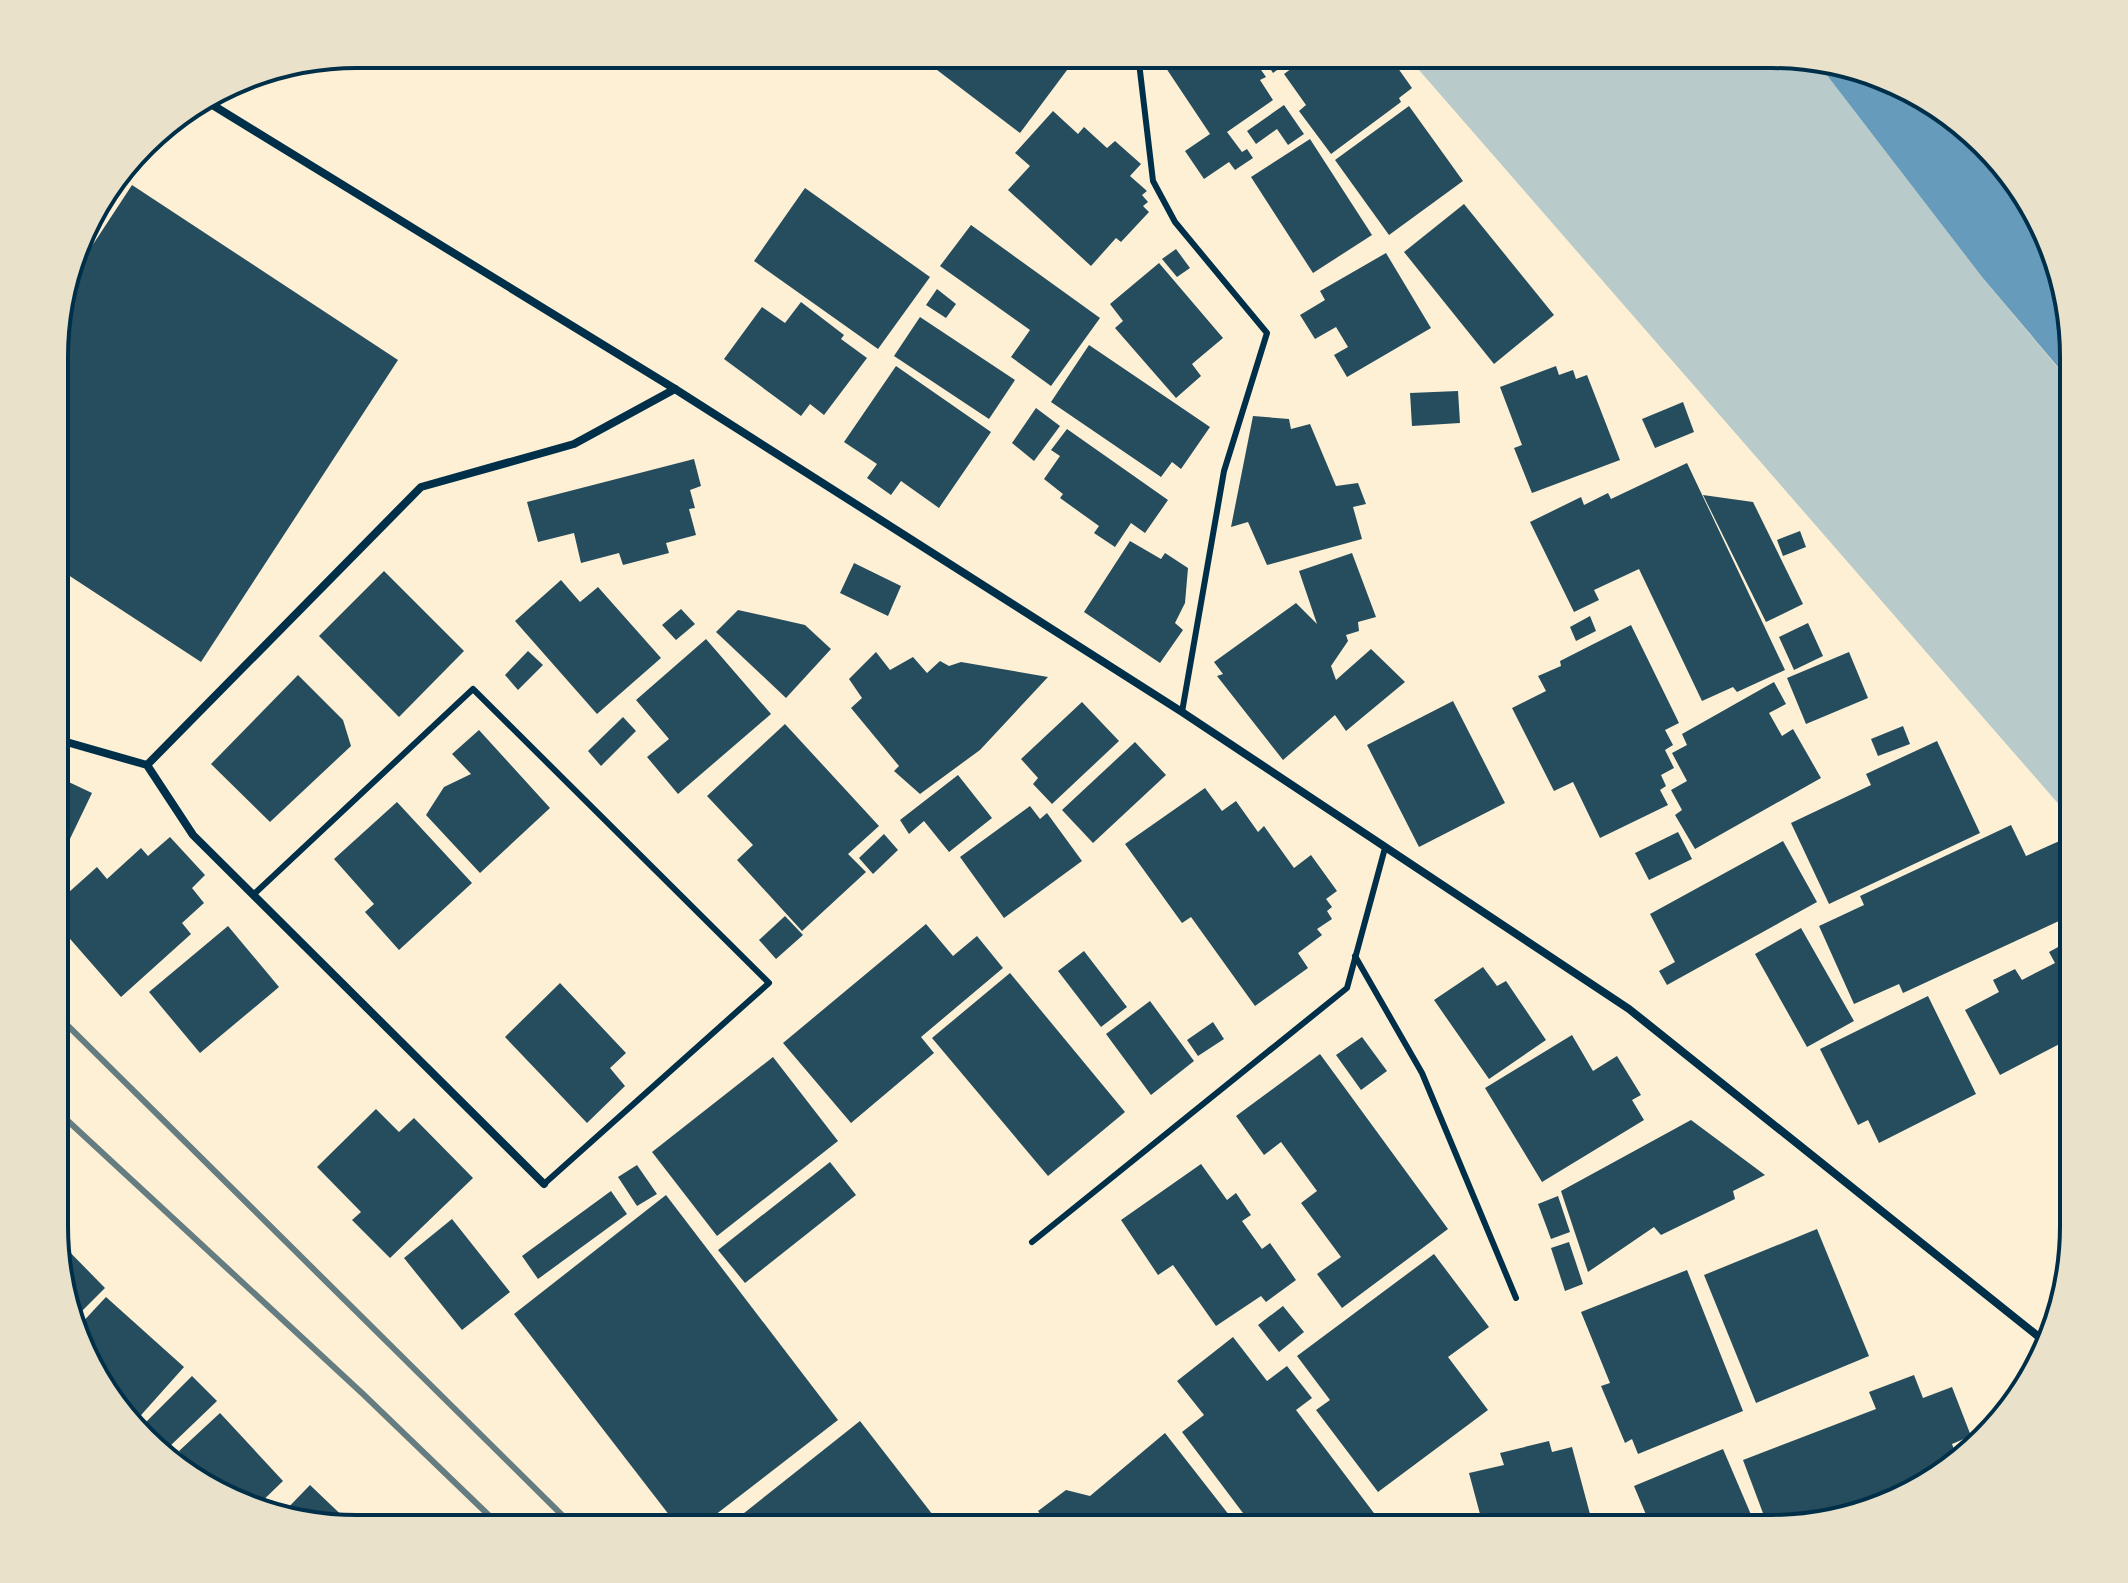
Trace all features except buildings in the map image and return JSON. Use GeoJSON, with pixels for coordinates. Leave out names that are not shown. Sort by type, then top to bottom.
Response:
{"type":"FeatureCollection","features":[{"type":"Feature","properties":{"kind":"street"},"geometry":{"type":"LineString","coordinates":[[214,106],[675,389],[1182,712],[1629,1009],[2038,1336]]}},
{"type":"Feature","properties":{"kind":"street"},"geometry":{"type":"LineString","coordinates":[[147,765],[421,487],[574,444],[675,389]]}},
{"type":"Feature","properties":{"kind":"street"},"geometry":{"type":"LineString","coordinates":[[68,742],[147,765],[193,835],[544,1184]]}},
{"type":"Feature","properties":{"kind":"lane"},"geometry":{"type":"LineString","coordinates":[[1140,68],[1153,181],[1175,222],[1267,333],[1224,471],[1182,712]]}},
{"type":"Feature","properties":{"kind":"lane"},"geometry":{"type":"LineString","coordinates":[[253,895],[473,689],[769,983],[544,1184]]}},
{"type":"Feature","properties":{"kind":"lane"},"geometry":{"type":"LineString","coordinates":[[1032,1242],[1347,988],[1385,848]]}},
{"type":"Feature","properties":{"kind":"lane"},"geometry":{"type":"LineString","coordinates":[[1355,956],[1422,1073],[1516,1298]]}},
{"type":"Feature","properties":{"kind":"shaded area"},"geometry":{"type":"Polygon","coordinates":[[[1417,68],[1771,68],[1826,74],[1982,277],[2060,370],[2060,806],[1417,68]]]}},
{"type":"Feature","properties":{"kind":"water"},"geometry":{"type":"Polygon","coordinates":[[[1826,74],[1864,83],[1915,107],[1961,140],[2000,181],[2030,229],[2045,264],[2058,320],[2060,369],[1982,277],[1826,74]]]}},
{"type":"Feature","properties":{"kind":"railway"},"geometry":{"type":"LineString","coordinates":[[68,1026],[562,1515]]}},
{"type":"Feature","properties":{"kind":"railway"},"geometry":{"type":"LineString","coordinates":[[68,1121],[363,1394],[489,1515]]}}]}
